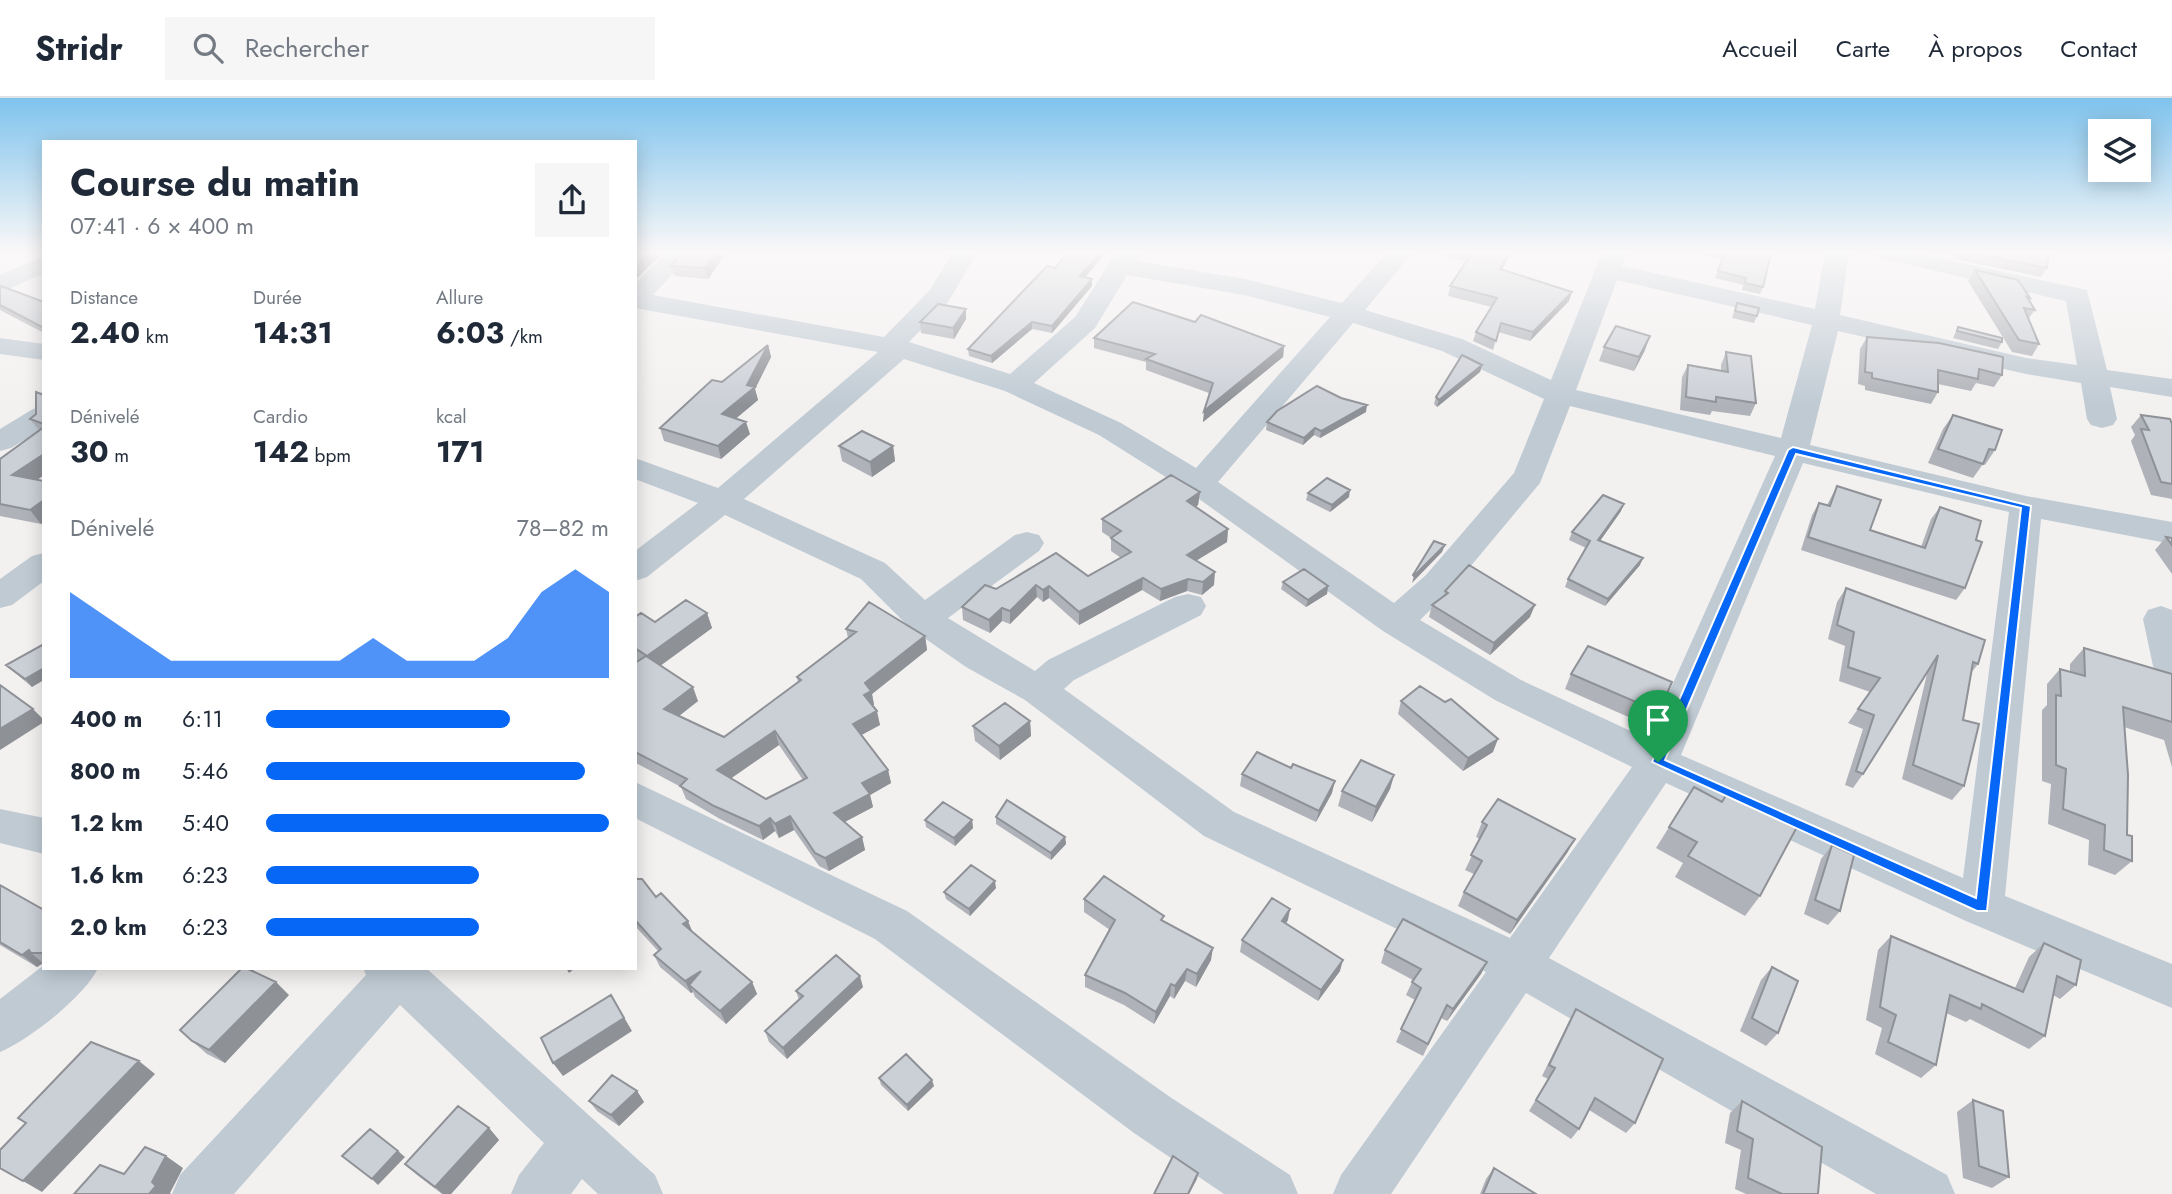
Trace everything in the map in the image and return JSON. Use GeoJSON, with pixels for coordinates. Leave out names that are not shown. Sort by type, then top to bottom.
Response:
{"type":"FeatureCollection","features":[{"type":"Feature","properties":{"kind":"street"},"geometry":{"type":"LineString","coordinates":[[663,304],[895,346],[1014,385],[1110,429],[1199,484],[1396,622],[1508,690],[1658,762],[1982,907],[2172,986]]}},
{"type":"Feature","properties":{"kind":"street"},"geometry":{"type":"LineString","coordinates":[[637,567],[722,501],[895,346],[932,304]]}},
{"type":"Feature","properties":{"kind":"street"},"geometry":{"type":"LineString","coordinates":[[1014,385],[1085,322],[1096,304]]}},
{"type":"Feature","properties":{"kind":"street"},"geometry":{"type":"LineString","coordinates":[[1313,304],[1452,345],[1559,395],[2026,506],[2172,534]]}},
{"type":"Feature","properties":{"kind":"street"},"geometry":{"type":"LineString","coordinates":[[1199,484],[1356,304]]}},
{"type":"Feature","properties":{"kind":"street"},"geometry":{"type":"LineString","coordinates":[[1396,622],[1438,583],[1528,475],[1594,304]]}},
{"type":"Feature","properties":{"kind":"street"},"geometry":{"type":"LineString","coordinates":[[1770,304],[2026,366],[2096,374],[2172,388]]}},
{"type":"Feature","properties":{"kind":"street"},"geometry":{"type":"LineString","coordinates":[[1360,1194],[1658,762],[1793,450],[1822,346],[1827,304]]}},
{"type":"Feature","properties":{"kind":"street"},"geometry":{"type":"LineString","coordinates":[[2080,304],[2096,374],[2102,419]]}},
{"type":"Feature","properties":{"kind":"street"},"geometry":{"type":"LineString","coordinates":[[0,346],[42,352]]}},
{"type":"Feature","properties":{"kind":"street"},"geometry":{"type":"LineString","coordinates":[[0,442],[42,416]]}},
{"type":"Feature","properties":{"kind":"street"},"geometry":{"type":"LineString","coordinates":[[637,469],[722,501],[873,571],[923,619],[979,657],[1038,690],[1219,824],[1519,965],[1928,1194]]}},
{"type":"Feature","properties":{"kind":"street"},"geometry":{"type":"LineString","coordinates":[[1982,907],[2026,506]]}},
{"type":"Feature","properties":{"kind":"street"},"geometry":{"type":"LineString","coordinates":[[923,619],[1027,543]]}},
{"type":"Feature","properties":{"kind":"street"},"geometry":{"type":"LineString","coordinates":[[0,561],[41,566]]}},
{"type":"Feature","properties":{"kind":"street"},"geometry":{"type":"LineString","coordinates":[[0,596],[41,566]]}},
{"type":"Feature","properties":{"kind":"street"},"geometry":{"type":"LineString","coordinates":[[1038,690],[1061,670],[1188,606]]}},
{"type":"Feature","properties":{"kind":"street"},"geometry":{"type":"LineString","coordinates":[[2161,619],[2172,666]]}},
{"type":"Feature","properties":{"kind":"street"},"geometry":{"type":"LineString","coordinates":[[637,800],[891,925],[1152,1115],[1271,1194]]}},
{"type":"Feature","properties":{"kind":"street"},"geometry":{"type":"LineString","coordinates":[[0,827],[42,836]]}},
{"type":"Feature","properties":{"kind":"street"},"geometry":{"type":"LineString","coordinates":[[0,1028],[72,970]]}},
{"type":"Feature","properties":{"kind":"street"},"geometry":{"type":"LineString","coordinates":[[199,1194],[393,970],[636,1194]]}},
{"type":"Feature","properties":{"kind":"street"},"geometry":{"type":"LineString","coordinates":[[538,1194],[577,1142]]}},
{"type":"Feature","properties":{"kind":"building"},"geometry":{"type":"Polygon","coordinates":[[[42,304],[42,327],[0,305],[42,304]]]}},
{"type":"Feature","properties":{"kind":"building"},"geometry":{"type":"Polygon","coordinates":[[[938,304],[966,309],[953,328],[920,322],[938,304]]]}},
{"type":"Feature","properties":{"kind":"building"},"geometry":{"type":"Polygon","coordinates":[[[1011,304],[1071,304],[1052,326],[1032,322],[991,356],[968,349],[1011,304]]]}},
{"type":"Feature","properties":{"kind":"building"},"geometry":{"type":"Polygon","coordinates":[[[1131,304],[1140,304],[1195,322],[1201,315],[1284,346],[1204,411],[1213,383],[1146,359],[1155,354],[1094,338],[1131,304]]]}},
{"type":"Feature","properties":{"kind":"building"},"geometry":{"type":"Polygon","coordinates":[[[1493,304],[1560,304],[1533,332],[1501,323],[1496,341],[1476,332],[1493,304]]]}},
{"type":"Feature","properties":{"kind":"building"},"geometry":{"type":"Polygon","coordinates":[[[1737,304],[1759,308],[1757,316],[1735,311],[1737,304]]]}},
{"type":"Feature","properties":{"kind":"building"},"geometry":{"type":"Polygon","coordinates":[[[1996,304],[2031,304],[2035,310],[2024,308],[2039,344],[2019,340],[1996,304]]]}},
{"type":"Feature","properties":{"kind":"building"},"geometry":{"type":"Polygon","coordinates":[[[1616,326],[1650,336],[1639,357],[1604,347],[1616,326]]]}},
{"type":"Feature","properties":{"kind":"building"},"geometry":{"type":"Polygon","coordinates":[[[1958,327],[2002,338],[2002,342],[1957,331],[1958,327]]]}},
{"type":"Feature","properties":{"kind":"building"},"geometry":{"type":"Polygon","coordinates":[[[1867,337],[1939,343],[2003,357],[2002,375],[1979,369],[1978,379],[1938,370],[1938,392],[1872,378],[1872,373],[1865,372],[1867,337]]]}},
{"type":"Feature","properties":{"kind":"building"},"geometry":{"type":"Polygon","coordinates":[[[768,345],[747,385],[755,387],[722,414],[746,422],[718,446],[660,428],[712,380],[722,382],[768,345]]]}},
{"type":"Feature","properties":{"kind":"building"},"geometry":{"type":"Polygon","coordinates":[[[1726,352],[1751,356],[1756,403],[1716,397],[1716,402],[1686,397],[1688,365],[1728,372],[1726,352]]]}},
{"type":"Feature","properties":{"kind":"building"},"geometry":{"type":"Polygon","coordinates":[[[1462,355],[1482,365],[1439,400],[1436,397],[1462,355]]]}},
{"type":"Feature","properties":{"kind":"building"},"geometry":{"type":"Polygon","coordinates":[[[1317,386],[1341,398],[1367,405],[1321,431],[1315,428],[1304,438],[1267,422],[1277,411],[1317,386]]]}},
{"type":"Feature","properties":{"kind":"building"},"geometry":{"type":"Polygon","coordinates":[[[36,392],[42,394],[42,423],[30,419],[36,414],[36,392]]]}},
{"type":"Feature","properties":{"kind":"building"},"geometry":{"type":"Polygon","coordinates":[[[1953,415],[2002,430],[1995,450],[1989,449],[1983,464],[1938,449],[1953,415]]]}},
{"type":"Feature","properties":{"kind":"building"},"geometry":{"type":"Polygon","coordinates":[[[2141,415],[2170,419],[2172,484],[2161,482],[2141,429],[2149,430],[2141,415]]]}},
{"type":"Feature","properties":{"kind":"building"},"geometry":{"type":"Polygon","coordinates":[[[42,428],[42,455],[12,475],[42,481],[42,501],[30,510],[0,504],[0,459],[42,428]]]}},
{"type":"Feature","properties":{"kind":"building"},"geometry":{"type":"Polygon","coordinates":[[[862,431],[893,446],[870,462],[839,446],[862,431]]]}},
{"type":"Feature","properties":{"kind":"building"},"geometry":{"type":"Polygon","coordinates":[[[1171,475],[1200,492],[1187,501],[1228,529],[1187,555],[1215,572],[1203,582],[1188,579],[1161,589],[1143,578],[1079,612],[1049,586],[1043,590],[1036,585],[1010,611],[1002,608],[989,620],[962,607],[985,585],[996,589],[1056,553],[1088,576],[1131,552],[1111,538],[1121,531],[1102,519],[1171,475]]]}},
{"type":"Feature","properties":{"kind":"building"},"geometry":{"type":"Polygon","coordinates":[[[1327,478],[1350,490],[1332,505],[1308,493],[1327,478]]]}},
{"type":"Feature","properties":{"kind":"building"},"geometry":{"type":"Polygon","coordinates":[[[1837,486],[1881,500],[1870,530],[1925,548],[1940,507],[1981,521],[1976,540],[1982,542],[1965,588],[1808,537],[1819,503],[1830,506],[1837,486]]]}},
{"type":"Feature","properties":{"kind":"building"},"geometry":{"type":"Polygon","coordinates":[[[1603,495],[1624,504],[1598,540],[1643,558],[1608,599],[1568,579],[1590,541],[1572,532],[1603,495]]]}},
{"type":"Feature","properties":{"kind":"building"},"geometry":{"type":"Polygon","coordinates":[[[1434,541],[1445,545],[1414,576],[1413,575],[1434,541]]]}},
{"type":"Feature","properties":{"kind":"building"},"geometry":{"type":"Polygon","coordinates":[[[1469,565],[1535,605],[1494,643],[1432,605],[1448,593],[1445,591],[1469,565]]]}},
{"type":"Feature","properties":{"kind":"building"},"geometry":{"type":"Polygon","coordinates":[[[1304,569],[1328,586],[1308,600],[1283,582],[1304,569]]]}},
{"type":"Feature","properties":{"kind":"building"},"geometry":{"type":"Polygon","coordinates":[[[1846,588],[1985,640],[1978,664],[1973,662],[1963,720],[1979,724],[1964,786],[1913,765],[1938,655],[1863,774],[1856,771],[1874,715],[1858,709],[1880,678],[1848,667],[1854,632],[1837,625],[1846,588]]]}},
{"type":"Feature","properties":{"kind":"building"},"geometry":{"type":"Polygon","coordinates":[[[686,600],[707,613],[647,656],[637,649],[637,616],[641,613],[655,622],[686,600]]]}},
{"type":"Feature","properties":{"kind":"building"},"geometry":{"type":"Polygon","coordinates":[[[869,602],[925,636],[865,683],[871,691],[864,695],[877,711],[853,724],[888,770],[862,783],[870,794],[834,813],[862,837],[825,858],[815,853],[790,816],[775,824],[770,818],[759,826],[714,806],[680,786],[687,779],[637,753],[637,662],[646,656],[693,687],[664,709],[724,737],[801,680],[797,677],[856,632],[846,629],[869,602]],[[775,731],[717,770],[766,799],[807,778],[775,731]]]}},
{"type":"Feature","properties":{"kind":"building"},"geometry":{"type":"Polygon","coordinates":[[[42,645],[42,669],[25,679],[6,665],[42,645]]]}},
{"type":"Feature","properties":{"kind":"building"},"geometry":{"type":"Polygon","coordinates":[[[1588,646],[1672,682],[1659,712],[1571,674],[1588,646]]]}},
{"type":"Feature","properties":{"kind":"building"},"geometry":{"type":"Polygon","coordinates":[[[2084,648],[2172,674],[2172,722],[2123,707],[2128,775],[2127,835],[2132,836],[2132,861],[2104,850],[2105,825],[2063,809],[2066,769],[2056,765],[2056,695],[2061,696],[2060,669],[2085,676],[2084,648]]]}},
{"type":"Feature","properties":{"kind":"building"},"geometry":{"type":"Polygon","coordinates":[[[0,685],[33,709],[0,729],[0,685]]]}},
{"type":"Feature","properties":{"kind":"building"},"geometry":{"type":"Polygon","coordinates":[[[1420,686],[1445,702],[1451,699],[1498,739],[1468,758],[1401,701],[1420,686]]]}},
{"type":"Feature","properties":{"kind":"building"},"geometry":{"type":"Polygon","coordinates":[[[1005,703],[1030,721],[999,746],[973,726],[1005,703]]]}},
{"type":"Feature","properties":{"kind":"building"},"geometry":{"type":"Polygon","coordinates":[[[1257,752],[1291,768],[1293,764],[1335,781],[1319,811],[1242,774],[1257,752]]]}},
{"type":"Feature","properties":{"kind":"building"},"geometry":{"type":"Polygon","coordinates":[[[1361,760],[1394,775],[1376,807],[1342,791],[1361,760]]]}},
{"type":"Feature","properties":{"kind":"building"},"geometry":{"type":"Polygon","coordinates":[[[1694,787],[1722,802],[1729,790],[1798,825],[1760,896],[1688,856],[1697,842],[1669,827],[1694,787]]]}},
{"type":"Feature","properties":{"kind":"building"},"geometry":{"type":"Polygon","coordinates":[[[1498,799],[1575,839],[1517,920],[1464,892],[1482,861],[1471,855],[1487,825],[1482,822],[1498,799]]]}},
{"type":"Feature","properties":{"kind":"building"},"geometry":{"type":"Polygon","coordinates":[[[1007,800],[1065,837],[1051,853],[996,817],[1007,800]]]}},
{"type":"Feature","properties":{"kind":"building"},"geometry":{"type":"Polygon","coordinates":[[[943,802],[972,820],[954,838],[925,820],[943,802]]]}},
{"type":"Feature","properties":{"kind":"building"},"geometry":{"type":"Polygon","coordinates":[[[1832,845],[1854,855],[1840,911],[1815,900],[1832,845]]]}},
{"type":"Feature","properties":{"kind":"building"},"geometry":{"type":"Polygon","coordinates":[[[971,865],[995,881],[969,909],[944,892],[971,865]]]}},
{"type":"Feature","properties":{"kind":"building"},"geometry":{"type":"Polygon","coordinates":[[[1104,876],[1164,916],[1161,920],[1213,948],[1197,974],[1187,969],[1175,986],[1171,984],[1156,1012],[1125,993],[1085,975],[1115,920],[1084,899],[1104,876]]]}},
{"type":"Feature","properties":{"kind":"building"},"geometry":{"type":"Polygon","coordinates":[[[637,879],[642,879],[656,897],[661,893],[688,921],[683,924],[752,982],[720,1011],[689,985],[701,971],[685,981],[654,955],[661,949],[637,922],[637,879]]]}},
{"type":"Feature","properties":{"kind":"building"},"geometry":{"type":"Polygon","coordinates":[[[0,885],[42,909],[42,953],[31,953],[29,950],[22,955],[0,942],[0,885]]]}},
{"type":"Feature","properties":{"kind":"building"},"geometry":{"type":"Polygon","coordinates":[[[1272,898],[1290,909],[1282,921],[1343,960],[1321,990],[1242,940],[1272,898]]]}},
{"type":"Feature","properties":{"kind":"building"},"geometry":{"type":"Polygon","coordinates":[[[1403,919],[1487,962],[1453,1009],[1447,1005],[1428,1044],[1401,1029],[1421,988],[1412,982],[1421,969],[1385,950],[1403,919]]]}},
{"type":"Feature","properties":{"kind":"building"},"geometry":{"type":"Polygon","coordinates":[[[1891,936],[2023,992],[2044,943],[2081,960],[2076,985],[2057,976],[2045,1036],[1982,1004],[1981,1009],[1950,995],[1936,1065],[1888,1042],[1896,1015],[1880,1007],[1891,936]]]}},
{"type":"Feature","properties":{"kind":"building"},"geometry":{"type":"Polygon","coordinates":[[[836,955],[860,976],[783,1048],[765,1031],[803,996],[796,991],[836,955]]]}},
{"type":"Feature","properties":{"kind":"building"},"geometry":{"type":"Polygon","coordinates":[[[1772,967],[1798,981],[1778,1033],[1752,1018],[1772,967]]]}},
{"type":"Feature","properties":{"kind":"building"},"geometry":{"type":"Polygon","coordinates":[[[240,970],[250,970],[276,982],[209,1050],[192,1041],[180,1030],[240,970]]]}},
{"type":"Feature","properties":{"kind":"building"},"geometry":{"type":"Polygon","coordinates":[[[611,995],[624,1018],[553,1063],[541,1038],[611,995]]]}},
{"type":"Feature","properties":{"kind":"building"},"geometry":{"type":"Polygon","coordinates":[[[1576,1009],[1663,1059],[1635,1123],[1595,1098],[1579,1129],[1536,1100],[1555,1068],[1549,1065],[1576,1009]]]}},
{"type":"Feature","properties":{"kind":"building"},"geometry":{"type":"Polygon","coordinates":[[[91,1042],[139,1061],[23,1181],[0,1168],[0,1150],[26,1123],[18,1118],[91,1042]]]}},
{"type":"Feature","properties":{"kind":"building"},"geometry":{"type":"Polygon","coordinates":[[[906,1054],[932,1080],[907,1105],[879,1078],[906,1054]]]}},
{"type":"Feature","properties":{"kind":"building"},"geometry":{"type":"Polygon","coordinates":[[[612,1075],[637,1091],[611,1115],[589,1101],[612,1075]]]}},
{"type":"Feature","properties":{"kind":"building"},"geometry":{"type":"Polygon","coordinates":[[[1973,1100],[2003,1111],[2009,1177],[1979,1166],[1973,1100]]]}},
{"type":"Feature","properties":{"kind":"building"},"geometry":{"type":"Polygon","coordinates":[[[1742,1101],[1822,1147],[1818,1194],[1782,1194],[1748,1178],[1753,1139],[1737,1131],[1742,1101]]]}},
{"type":"Feature","properties":{"kind":"building"},"geometry":{"type":"Polygon","coordinates":[[[458,1106],[489,1128],[435,1187],[405,1164],[458,1106]]]}},
{"type":"Feature","properties":{"kind":"building"},"geometry":{"type":"Polygon","coordinates":[[[370,1129],[398,1151],[372,1179],[342,1156],[370,1129]]]}},
{"type":"Feature","properties":{"kind":"building"},"geometry":{"type":"Polygon","coordinates":[[[145,1147],[166,1156],[152,1182],[156,1186],[149,1194],[74,1194],[100,1165],[124,1174],[145,1147]]]}},
{"type":"Feature","properties":{"kind":"building"},"geometry":{"type":"Polygon","coordinates":[[[1173,1156],[1198,1173],[1188,1194],[1154,1194],[1173,1156]]]}},
{"type":"Feature","properties":{"kind":"building"},"geometry":{"type":"Polygon","coordinates":[[[1494,1168],[1536,1194],[1483,1194],[1494,1168]]]}},
{"type":"Feature","properties":{"kind":"route"},"geometry":{"type":"LineString","coordinates":[[1793,450],[2026,506],[1982,907],[1658,762],[1793,450]]}}]}
